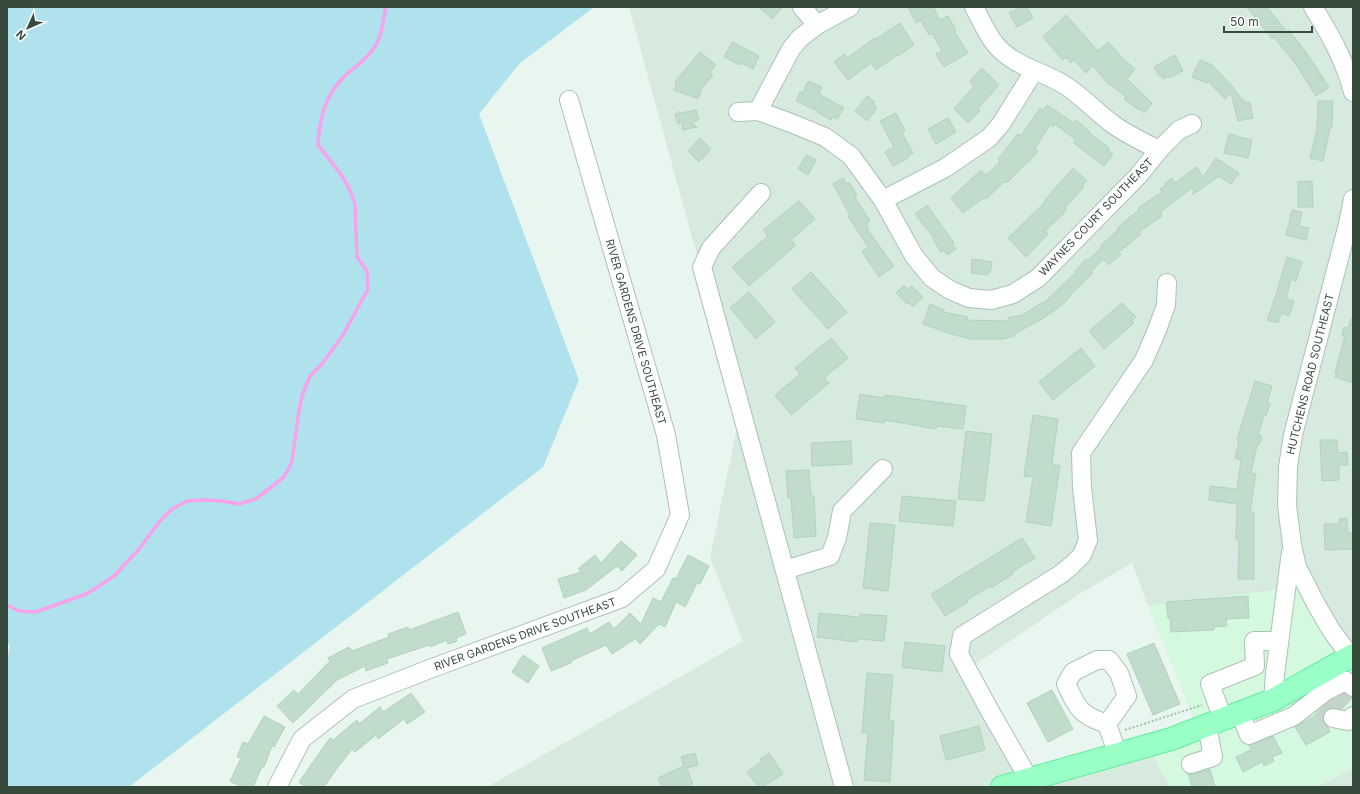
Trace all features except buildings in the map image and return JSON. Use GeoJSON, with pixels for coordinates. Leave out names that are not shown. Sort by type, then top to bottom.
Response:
{"type":"FeatureCollection","features":[{"type":"Feature","properties":{"kind":"main road"},"geometry":{"type":"LineString","coordinates":[[1002,787],[1172,739],[1274,700],[1335,703],[1352,657]]}},
{"type":"Feature","properties":{"kind":"street"},"geometry":{"type":"LineString","coordinates":[[802,7],[817,25]]}},
{"type":"Feature","properties":{"kind":"street"},"geometry":{"type":"LineString","coordinates":[[738,112],[758,111],[791,49],[800,38],[817,25],[850,7]]}},
{"type":"Feature","properties":{"kind":"street"},"geometry":{"type":"LineString","coordinates":[[974,7],[995,44],[1015,62],[1048,76],[1066,86],[1132,138],[1159,150]]}},
{"type":"Feature","properties":{"kind":"street"},"geometry":{"type":"LineString","coordinates":[[1313,7],[1334,41],[1353,92]]}},
{"type":"Feature","properties":{"kind":"street"},"geometry":{"type":"LineString","coordinates":[[883,200],[946,168],[989,138],[1001,124],[1034,71]]}},
{"type":"Feature","properties":{"kind":"street","name":"RIVER GARDENS DRIVE SOUTHEAST"},"geometry":{"type":"LineString","coordinates":[[277,787],[302,739],[353,699],[622,598],[656,569],[680,515],[666,435],[569,100]]}},
{"type":"Feature","properties":{"kind":"street","name":"WAYNES COURT SOUTHEAST"},"geometry":{"type":"LineString","coordinates":[[758,111],[825,137],[851,156],[883,200],[914,256],[932,278],[950,290],[969,298],[991,300],[1013,294],[1038,278],[1138,176],[1159,150],[1179,130],[1192,124]]}},
{"type":"Feature","properties":{"kind":"street"},"geometry":{"type":"LineString","coordinates":[[762,193],[711,248],[702,267],[844,787]]}},
{"type":"Feature","properties":{"kind":"street","name":"HUTCHENS ROAD SOUTHEAST"},"geometry":{"type":"LineString","coordinates":[[1352,657],[1317,606],[1297,567],[1292,545],[1287,505],[1288,467],[1292,435],[1348,224],[1353,199]]}},
{"type":"Feature","properties":{"kind":"street"},"geometry":{"type":"LineString","coordinates":[[1030,779],[991,713],[959,654],[962,636],[1061,574],[1082,555],[1088,540],[1082,488],[1081,453],[1144,360],[1158,330],[1166,305],[1167,283]]}},
{"type":"Feature","properties":{"kind":"street"},"geometry":{"type":"LineString","coordinates":[[785,570],[830,556],[837,538],[842,511],[883,469]]}},
{"type":"Feature","properties":{"kind":"street"},"geometry":{"type":"LineString","coordinates":[[1274,700],[1279,640],[1292,545]]}},
{"type":"Feature","properties":{"kind":"street"},"geometry":{"type":"LineString","coordinates":[[1191,764],[1213,757],[1223,719],[1210,684],[1255,666],[1254,641],[1279,640]]}},
{"type":"Feature","properties":{"kind":"street"},"geometry":{"type":"LineString","coordinates":[[1223,719],[1249,735],[1294,716],[1335,703],[1346,681],[1353,687]]}},
{"type":"Feature","properties":{"kind":"street"},"geometry":{"type":"LineString","coordinates":[[1109,729],[1118,755]]}},
{"type":"Feature","properties":{"kind":"path"},"geometry":{"type":"LineString","coordinates":[[1109,729],[1206,704]]}},
{"type":"Feature","properties":{"kind":"shaded area"},"geometry":{"type":"Polygon","coordinates":[[[7,7],[594,7],[519,64],[479,114],[579,380],[543,467],[129,787],[7,787],[7,662],[10,645],[7,644],[7,7]]]}},
{"type":"Feature","properties":{"kind":"shaded area"},"geometry":{"type":"Polygon","coordinates":[[[629,7],[1353,7],[1353,646],[1301,587],[1148,606],[1132,563],[1081,593],[970,668],[1020,754],[1007,787],[487,787],[743,641],[710,557],[740,413],[629,7]]]}},
{"type":"Feature","properties":{"kind":"shaded area"},"geometry":{"type":"Polygon","coordinates":[[[1301,587],[1353,646],[1353,768],[1316,787],[1170,787],[1149,747],[1199,732],[1148,606],[1301,587]]]}},
{"type":"Feature","properties":{"kind":"shaded area"},"geometry":{"type":"Polygon","coordinates":[[[1149,747],[1170,787],[1042,787],[1149,747]]]}},
{"type":"Feature","properties":{"kind":"shaded area"},"geometry":{"type":"Polygon","coordinates":[[[1353,768],[1353,787],[1316,787],[1353,768]]]}},
{"type":"Feature","properties":{"kind":"waterway"},"geometry":{"type":"LineString","coordinates":[[7,605],[19,611],[36,612],[86,594],[115,575],[139,549],[160,521],[172,509],[187,501],[205,500],[239,504],[256,499],[284,477],[292,462],[299,410],[303,393],[310,376],[322,364],[343,335],[368,289],[367,271],[357,257],[355,204],[349,188],[340,173],[318,145],[321,119],[330,95],[341,80],[374,49],[381,34],[386,7]]}},
{"type":"Feature","properties":{"kind":"tunnel"},"geometry":{"type":"LineString","coordinates":[[1335,693],[1347,704]]}},
{"type":"Feature","properties":{"kind":"tunnel"},"geometry":{"type":"LineString","coordinates":[[1322,707],[1333,718]]}}]}
